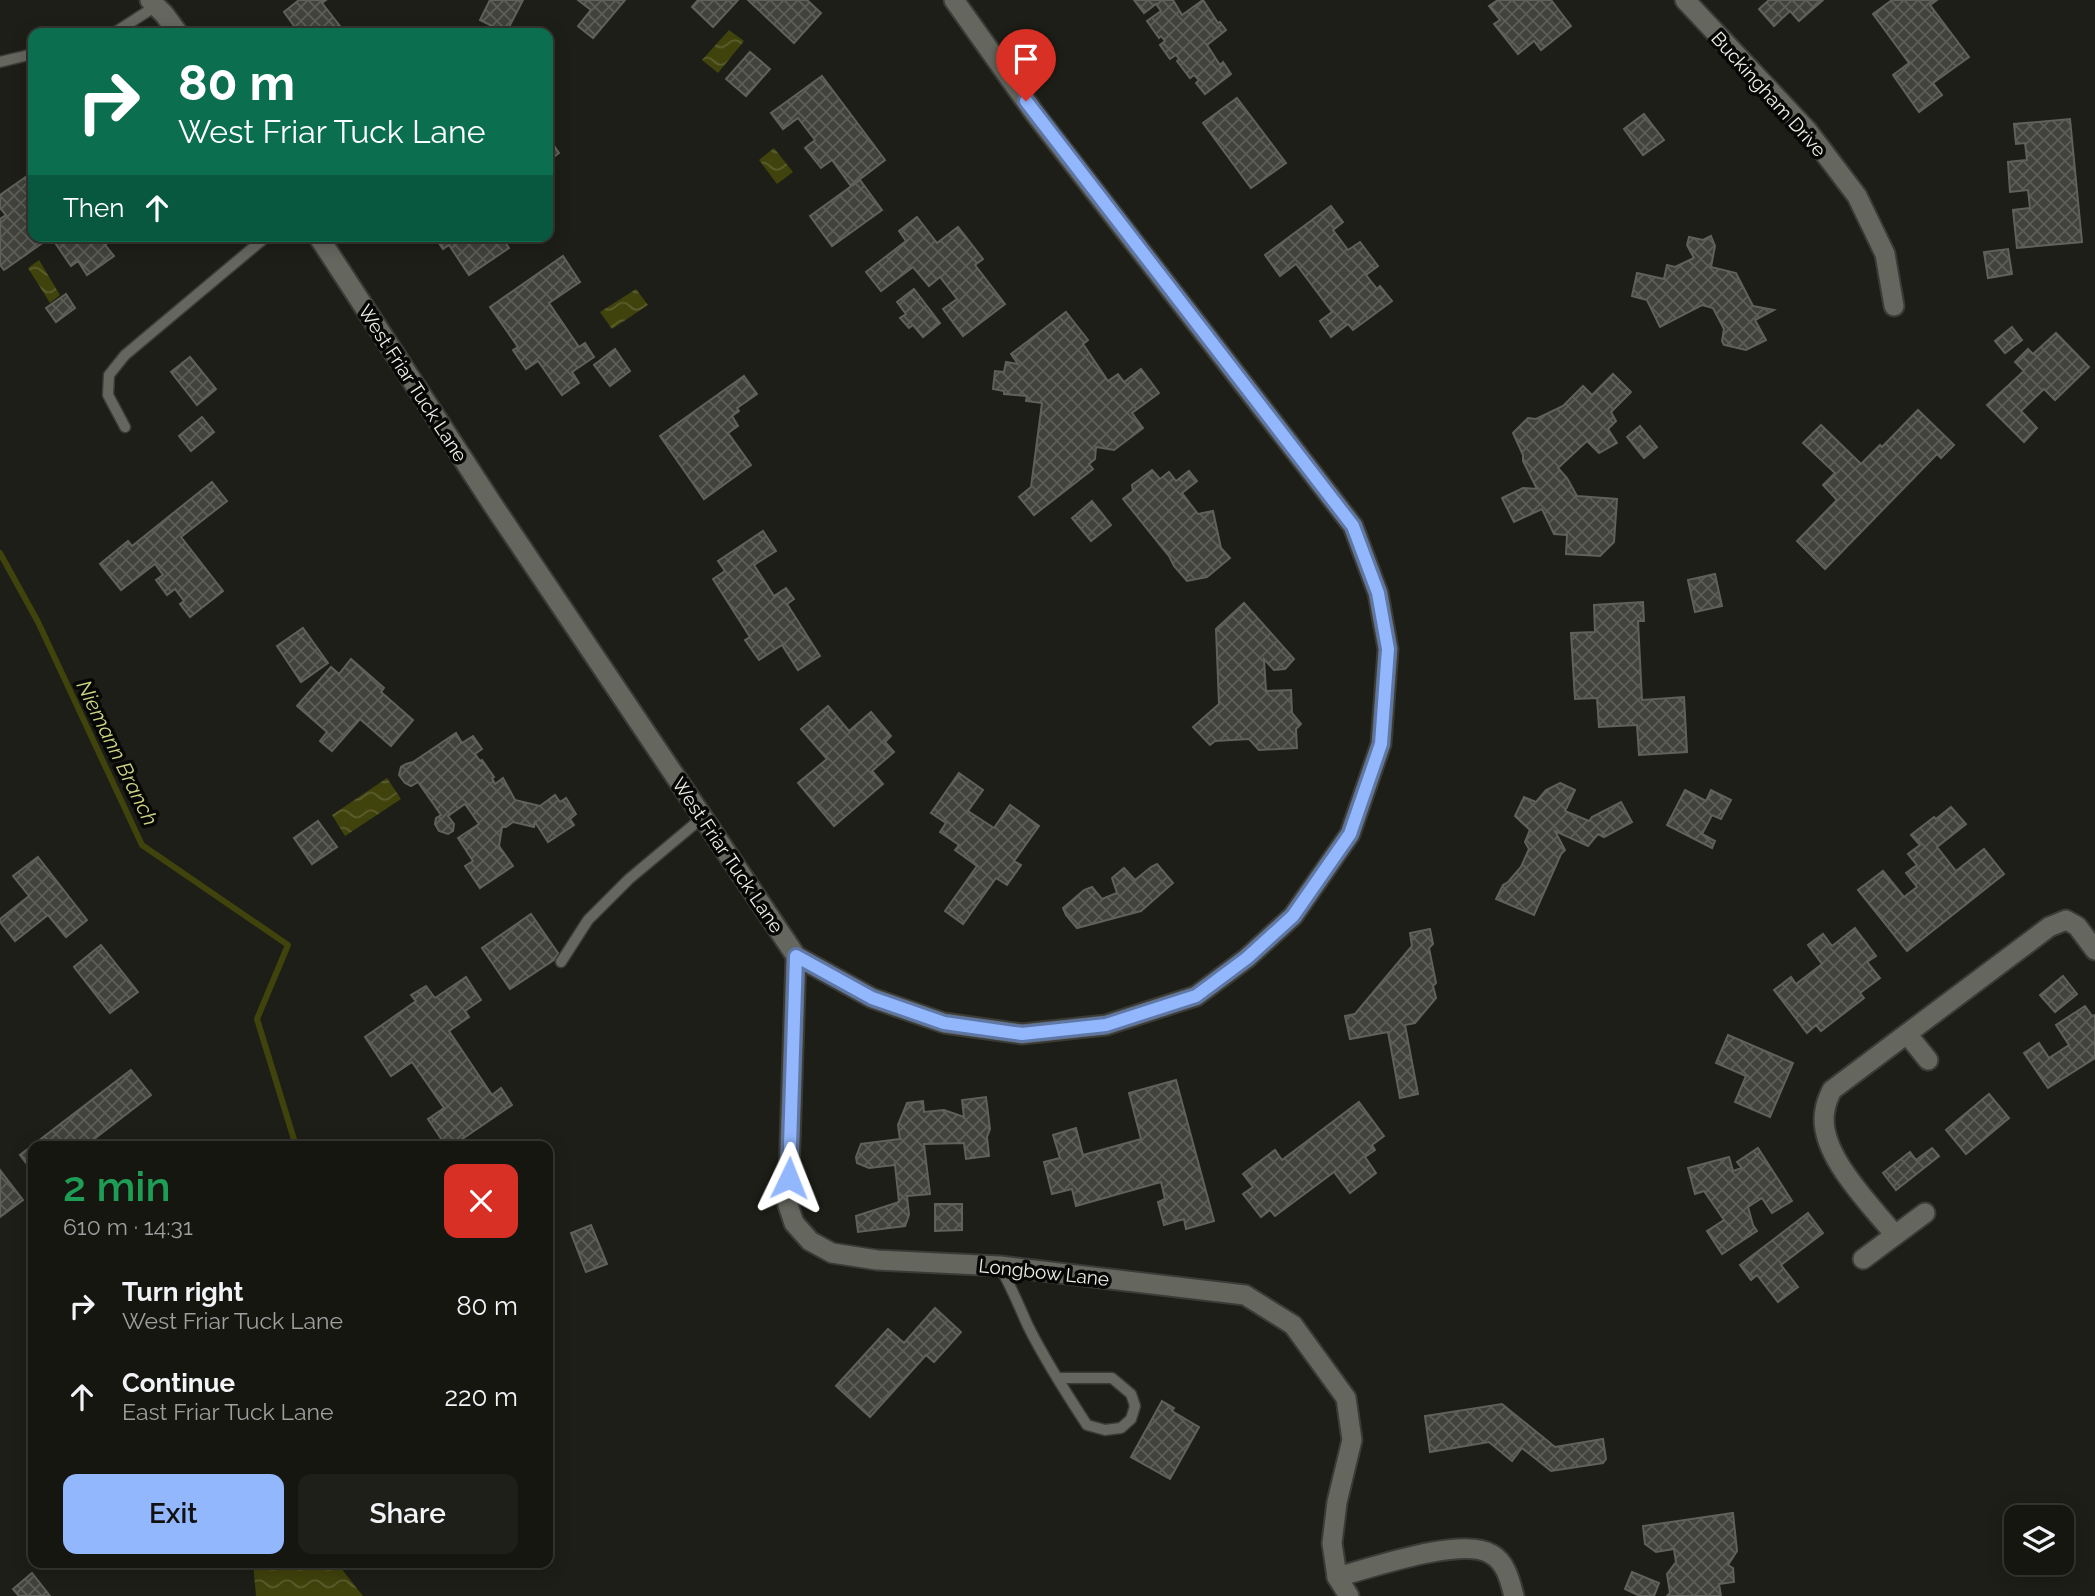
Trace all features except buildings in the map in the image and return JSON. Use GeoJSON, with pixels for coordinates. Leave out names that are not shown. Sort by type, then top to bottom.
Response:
{"type":"FeatureCollection","features":[{"type":"Feature","properties":{"kind":"street","name":"West Friar Tuck Lane"},"geometry":{"type":"LineString","coordinates":[[322,242],[483,490],[796,956],[872,998],[944,1023],[1022,1034],[1106,1025],[1196,996],[1247,958],[1293,916],[1350,834],[1381,744],[1388,649],[1378,593],[1353,526],[1035,114],[954,0]]}},
{"type":"Feature","properties":{"kind":"street","name":"Buckingham Drive"},"geometry":{"type":"LineString","coordinates":[[1685,0],[1807,130],[1857,196],[1885,254],[1894,306]]}},
{"type":"Feature","properties":{"kind":"street"},"geometry":{"type":"LineString","coordinates":[[153,3],[174,28]]}},
{"type":"Feature","properties":{"kind":"street"},"geometry":{"type":"LineString","coordinates":[[1895,1235],[1838,1164],[1826,1138],[1824,1112],[1832,1090],[2049,927],[2066,920],[2077,926],[2095,950]]}},
{"type":"Feature","properties":{"kind":"street","name":"Longbow Lane"},"geometry":{"type":"LineString","coordinates":[[796,956],[788,1205],[794,1223],[810,1241],[832,1252],[877,1260],[1000,1266],[1245,1295],[1293,1325],[1346,1398],[1352,1440],[1337,1502],[1332,1544],[1336,1577],[1349,1596]]}},
{"type":"Feature","properties":{"kind":"street"},"geometry":{"type":"LineString","coordinates":[[1907,1034],[1928,1059]]}},
{"type":"Feature","properties":{"kind":"street"},"geometry":{"type":"LineString","coordinates":[[1863,1259],[1925,1213]]}},
{"type":"Feature","properties":{"kind":"street"},"geometry":{"type":"LineString","coordinates":[[1336,1577],[1445,1549],[1476,1548],[1493,1554],[1507,1571],[1514,1596]]}},
{"type":"Feature","properties":{"kind":"lane"},"geometry":{"type":"LineString","coordinates":[[120,28],[153,3]]}},
{"type":"Feature","properties":{"kind":"lane"},"geometry":{"type":"LineString","coordinates":[[0,62],[28,55]]}},
{"type":"Feature","properties":{"kind":"lane"},"geometry":{"type":"LineString","coordinates":[[125,427],[108,395],[109,375],[125,355],[260,242]]}},
{"type":"Feature","properties":{"kind":"lane"},"geometry":{"type":"LineString","coordinates":[[561,962],[588,920],[629,878],[703,817]]}},
{"type":"Feature","properties":{"kind":"lane"},"geometry":{"type":"LineString","coordinates":[[1000,1266],[1028,1325],[1057,1378],[1087,1425],[1105,1430],[1121,1428],[1131,1419],[1135,1406],[1131,1394],[1112,1378],[1057,1378]]}},
{"type":"Feature","properties":{"kind":"water"},"geometry":{"type":"Polygon","coordinates":[[[729,30],[744,41],[718,73],[702,60],[729,30]]]}},
{"type":"Feature","properties":{"kind":"water"},"geometry":{"type":"Polygon","coordinates":[[[774,148],[793,172],[777,184],[759,160],[774,148]]]}},
{"type":"Feature","properties":{"kind":"water"},"geometry":{"type":"Polygon","coordinates":[[[39,260],[60,295],[50,303],[28,268],[39,260]]]}},
{"type":"Feature","properties":{"kind":"water"},"geometry":{"type":"Polygon","coordinates":[[[636,289],[648,305],[612,329],[600,312],[636,289]]]}},
{"type":"Feature","properties":{"kind":"water"},"geometry":{"type":"Polygon","coordinates":[[[387,778],[401,799],[345,836],[332,815],[387,778]]]}},
{"type":"Feature","properties":{"kind":"water"},"geometry":{"type":"Polygon","coordinates":[[[253,1568],[341,1568],[363,1596],[256,1596],[253,1568]]]}},
{"type":"Feature","properties":{"kind":"waterway","name":"Niemann Branch"},"geometry":{"type":"LineString","coordinates":[[0,553],[38,622],[142,845],[288,945],[257,1019],[294,1141]]}},
{"type":"Feature","properties":{"kind":"route"},"geometry":{"type":"LineString","coordinates":[[789,1178],[796,956],[872,998],[944,1023],[1022,1034],[1106,1025],[1196,996],[1247,958],[1293,916],[1350,834],[1381,744],[1388,649],[1378,593],[1353,526],[1026,101]]}}]}
